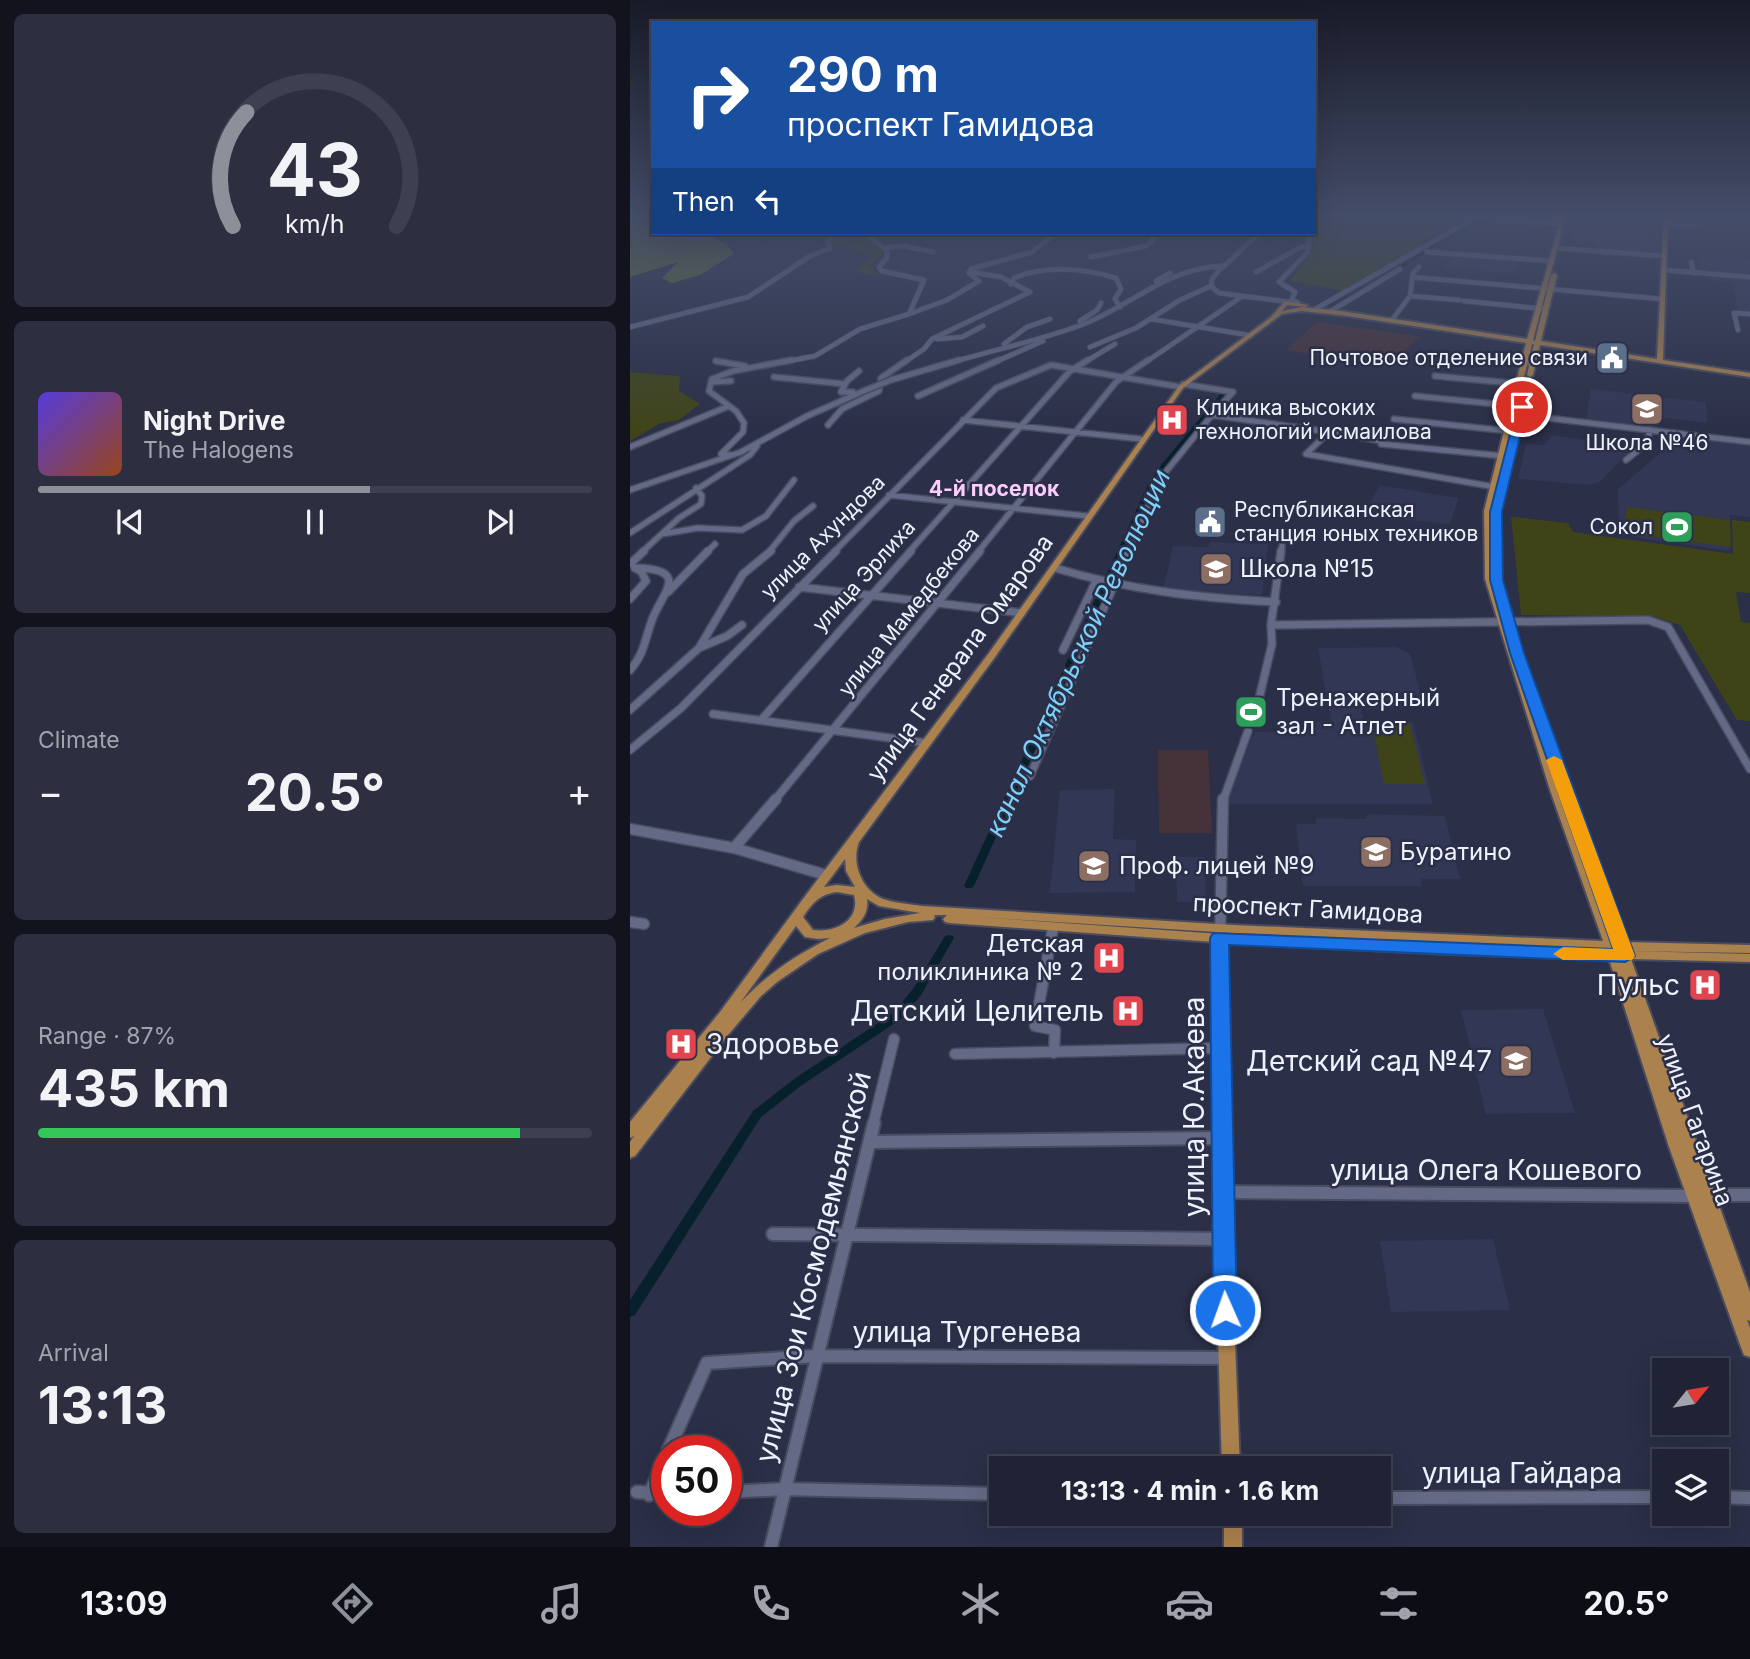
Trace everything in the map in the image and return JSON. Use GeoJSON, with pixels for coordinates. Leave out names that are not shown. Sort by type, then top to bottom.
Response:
{"type":"FeatureCollection","features":[{"type":"Feature","properties":{"kind":"main road"},"geometry":{"type":"LineString","coordinates":[[1660,362],[1663,287]]}},
{"type":"Feature","properties":{"kind":"main road"},"geometry":{"type":"LineString","coordinates":[[1535,342],[1534,324],[1543,289]]}},
{"type":"Feature","properties":{"kind":"main road"},"geometry":{"type":"LineString","coordinates":[[1535,342],[1551,290]]}},
{"type":"Feature","properties":{"kind":"main road"},"geometry":{"type":"LineString","coordinates":[[1283,308],[1299,306],[1346,314]]}},
{"type":"Feature","properties":{"kind":"main road"},"geometry":{"type":"LineString","coordinates":[[1283,308],[1299,306],[1750,376]]}},
{"type":"Feature","properties":{"kind":"main road","name":"улица Генерала Омарова"},"geometry":{"type":"LineString","coordinates":[[1021,613],[1141,439],[1182,385],[1283,308]]}},
{"type":"Feature","properties":{"kind":"main road","name":"улица Гагарина"},"geometry":{"type":"LineString","coordinates":[[1535,342],[1488,511],[1489,579],[1617,951],[1660,1100],[1750,1314]]}},
{"type":"Feature","properties":{"kind":"main road","name":"улица Гагарина"},"geometry":{"type":"LineString","coordinates":[[1529,363],[1522,384],[1495,522],[1496,580],[1504,623],[1571,832],[1617,951]]}},
{"type":"Feature","properties":{"kind":"main road","name":"улица Генерала Омарова"},"geometry":{"type":"LineString","coordinates":[[810,898],[1055,568],[1087,516],[1182,385]]}},
{"type":"Feature","properties":{"kind":"main road"},"geometry":{"type":"LineString","coordinates":[[797,918],[809,934],[838,936],[859,914],[863,895],[846,852]]}},
{"type":"Feature","properties":{"kind":"main road","name":"проспект Гамидова"},"geometry":{"type":"LineString","coordinates":[[810,898],[828,888],[848,888],[888,905],[935,911],[1219,933]]}},
{"type":"Feature","properties":{"kind":"main road"},"geometry":{"type":"LineString","coordinates":[[630,1152],[732,1015],[758,970],[810,898]]}},
{"type":"Feature","properties":{"kind":"main road","name":"проспект Гамидова"},"geometry":{"type":"LineString","coordinates":[[732,1015],[798,961],[838,936],[893,919],[914,917],[1053,928],[1219,933],[1750,958]]}},
{"type":"Feature","properties":{"kind":"main road","name":"улица Ю.Акаева"},"geometry":{"type":"LineString","coordinates":[[1219,933],[1223,1239],[1230,1456]]}},
{"type":"Feature","properties":{"kind":"main road","name":"проспект Гамидова"},"geometry":{"type":"LineString","coordinates":[[1617,951],[1750,949]]}},
{"type":"Feature","properties":{"kind":"main road"},"geometry":{"type":"LineString","coordinates":[[630,1132],[717,1035]]}},
{"type":"Feature","properties":{"kind":"main road","name":"улица Гагарина"},"geometry":{"type":"LineString","coordinates":[[1702,1196],[1750,1350]]}},
{"type":"Feature","properties":{"kind":"main road"},"geometry":{"type":"LineString","coordinates":[[1233,1526],[1233,1547]]}},
{"type":"Feature","properties":{"kind":"street"},"geometry":{"type":"LineString","coordinates":[[630,327],[748,297],[763,287]]}},
{"type":"Feature","properties":{"kind":"street"},"geometry":{"type":"LineString","coordinates":[[909,314],[921,287]]}},
{"type":"Feature","properties":{"kind":"street"},"geometry":{"type":"LineString","coordinates":[[732,455],[721,454],[743,432],[744,423],[729,406],[709,391],[711,382],[720,374],[815,356],[860,330],[947,300],[969,287]]}},
{"type":"Feature","properties":{"kind":"street"},"geometry":{"type":"LineString","coordinates":[[828,425],[842,409],[878,391],[881,378],[924,349],[932,339],[1030,292],[1019,287]]}},
{"type":"Feature","properties":{"kind":"street"},"geometry":{"type":"LineString","coordinates":[[1120,287],[1115,299],[1120,307]]}},
{"type":"Feature","properties":{"kind":"street"},"geometry":{"type":"LineString","coordinates":[[1130,298],[1129,295],[1144,287]]}},
{"type":"Feature","properties":{"kind":"street"},"geometry":{"type":"LineString","coordinates":[[918,396],[1120,307],[1130,298],[1155,287]]}},
{"type":"Feature","properties":{"kind":"street"},"geometry":{"type":"LineString","coordinates":[[1090,347],[1151,319],[1205,287]]}},
{"type":"Feature","properties":{"kind":"street"},"geometry":{"type":"LineString","coordinates":[[1212,287],[1219,293],[1272,302],[1283,308]]}},
{"type":"Feature","properties":{"kind":"street"},"geometry":{"type":"LineString","coordinates":[[1287,287],[1295,292],[1292,299],[1299,306]]}},
{"type":"Feature","properties":{"kind":"street"},"geometry":{"type":"LineString","coordinates":[[1317,308],[1356,287]]}},
{"type":"Feature","properties":{"kind":"street"},"geometry":{"type":"LineString","coordinates":[[1331,311],[1368,287]]}},
{"type":"Feature","properties":{"kind":"street"},"geometry":{"type":"LineString","coordinates":[[1392,320],[1410,296],[1411,287]]}},
{"type":"Feature","properties":{"kind":"street"},"geometry":{"type":"LineString","coordinates":[[1523,287],[1662,299]]}},
{"type":"Feature","properties":{"kind":"street"},"geometry":{"type":"LineString","coordinates":[[1410,296],[1538,305],[1545,309]]}},
{"type":"Feature","properties":{"kind":"street","name":"улица Мамедбекова"},"geometry":{"type":"LineString","coordinates":[[734,848],[834,732],[1122,377],[1241,297]]}},
{"type":"Feature","properties":{"kind":"street"},"geometry":{"type":"LineString","coordinates":[[1272,302],[1283,308]]}},
{"type":"Feature","properties":{"kind":"street"},"geometry":{"type":"LineString","coordinates":[[1071,328],[1068,327],[1093,313],[1101,303]]}},
{"type":"Feature","properties":{"kind":"street"},"geometry":{"type":"LineString","coordinates":[[1738,330],[1734,313],[1750,314]]}},
{"type":"Feature","properties":{"kind":"street"},"geometry":{"type":"LineString","coordinates":[[1003,348],[1027,327],[1050,319]]}},
{"type":"Feature","properties":{"kind":"street"},"geometry":{"type":"LineString","coordinates":[[1151,319],[1248,335]]}},
{"type":"Feature","properties":{"kind":"street"},"geometry":{"type":"LineString","coordinates":[[932,339],[962,337],[984,326]]}},
{"type":"Feature","properties":{"kind":"street"},"geometry":{"type":"LineString","coordinates":[[630,490],[732,455],[807,416],[891,380],[1071,328]]}},
{"type":"Feature","properties":{"kind":"street","name":"улица Эрлиха"},"geometry":{"type":"LineString","coordinates":[[762,719],[868,596],[1074,367],[1115,344]]}},
{"type":"Feature","properties":{"kind":"street"},"geometry":{"type":"LineString","coordinates":[[1431,354],[1529,363]]}},
{"type":"Feature","properties":{"kind":"street"},"geometry":{"type":"LineString","coordinates":[[1618,364],[1623,356]]}},
{"type":"Feature","properties":{"kind":"street"},"geometry":{"type":"LineString","coordinates":[[716,361],[752,368]]}},
{"type":"Feature","properties":{"kind":"street","name":"улица Ахундова"},"geometry":{"type":"LineString","coordinates":[[630,750],[681,708],[996,388],[1051,365],[1074,367]]}},
{"type":"Feature","properties":{"kind":"street"},"geometry":{"type":"LineString","coordinates":[[1030,776],[1160,479],[1233,392],[1122,377],[1074,367]]}},
{"type":"Feature","properties":{"kind":"street"},"geometry":{"type":"LineString","coordinates":[[859,371],[845,384],[842,393],[866,390]]}},
{"type":"Feature","properties":{"kind":"street"},"geometry":{"type":"LineString","coordinates":[[1435,376],[1522,384]]}},
{"type":"Feature","properties":{"kind":"street"},"geometry":{"type":"LineString","coordinates":[[774,377],[845,384]]}},
{"type":"Feature","properties":{"kind":"street"},"geometry":{"type":"LineString","coordinates":[[711,382],[731,382]]}},
{"type":"Feature","properties":{"kind":"street"},"geometry":{"type":"LineString","coordinates":[[1415,396],[1750,442]]}},
{"type":"Feature","properties":{"kind":"street"},"geometry":{"type":"LineString","coordinates":[[630,447],[729,406]]}},
{"type":"Feature","properties":{"kind":"street"},"geometry":{"type":"LineString","coordinates":[[1212,415],[1382,441],[1381,444],[1503,456]]}},
{"type":"Feature","properties":{"kind":"street"},"geometry":{"type":"LineString","coordinates":[[1395,419],[1509,431]]}},
{"type":"Feature","properties":{"kind":"street"},"geometry":{"type":"LineString","coordinates":[[963,420],[1141,439]]}},
{"type":"Feature","properties":{"kind":"street"},"geometry":{"type":"LineString","coordinates":[[1626,460],[1647,443],[1650,430]]}},
{"type":"Feature","properties":{"kind":"street"},"geometry":{"type":"LineString","coordinates":[[1329,432],[1306,454],[1495,487]]}},
{"type":"Feature","properties":{"kind":"street"},"geometry":{"type":"LineString","coordinates":[[630,533],[750,455],[757,444]]}},
{"type":"Feature","properties":{"kind":"street"},"geometry":{"type":"LineString","coordinates":[[662,534],[698,528],[742,530],[766,516],[794,480]]}},
{"type":"Feature","properties":{"kind":"street"},"geometry":{"type":"LineString","coordinates":[[632,566],[662,534],[701,504],[702,496],[696,488]]}},
{"type":"Feature","properties":{"kind":"street"},"geometry":{"type":"LineString","coordinates":[[889,495],[1087,516]]}},
{"type":"Feature","properties":{"kind":"street"},"geometry":{"type":"LineString","coordinates":[[630,710],[699,648],[743,574],[770,552],[794,521],[813,506]]}},
{"type":"Feature","properties":{"kind":"street"},"geometry":{"type":"LineString","coordinates":[[630,670],[642,651],[654,613],[666,593],[715,544]]}},
{"type":"Feature","properties":{"kind":"street"},"geometry":{"type":"LineString","coordinates":[[1259,699],[1272,644],[1271,625],[1282,546]]}},
{"type":"Feature","properties":{"kind":"street"},"geometry":{"type":"LineString","coordinates":[[632,566],[652,567],[666,572],[669,577],[666,593]]}},
{"type":"Feature","properties":{"kind":"street"},"geometry":{"type":"LineString","coordinates":[[630,599],[646,581],[641,571],[632,566]]}},
{"type":"Feature","properties":{"kind":"street"},"geometry":{"type":"LineString","coordinates":[[1055,568],[1115,586],[1180,597],[1276,603]]}},
{"type":"Feature","properties":{"kind":"street"},"geometry":{"type":"LineString","coordinates":[[1063,650],[1096,581]]}},
{"type":"Feature","properties":{"kind":"street"},"geometry":{"type":"LineString","coordinates":[[799,587],[1021,613]]}},
{"type":"Feature","properties":{"kind":"street"},"geometry":{"type":"LineString","coordinates":[[1271,625],[1648,620],[1668,626],[1750,769]]}},
{"type":"Feature","properties":{"kind":"street"},"geometry":{"type":"LineString","coordinates":[[699,648],[727,636],[741,625]]}},
{"type":"Feature","properties":{"kind":"street"},"geometry":{"type":"LineString","coordinates":[[713,714],[927,743]]}},
{"type":"Feature","properties":{"kind":"street","name":"улица Ю.Акаева"},"geometry":{"type":"LineString","coordinates":[[1219,933],[1223,800],[1248,731]]}},
{"type":"Feature","properties":{"kind":"street"},"geometry":{"type":"LineString","coordinates":[[630,830],[734,848],[771,861],[827,875]]}},
{"type":"Feature","properties":{"kind":"street"},"geometry":{"type":"LineString","coordinates":[[630,922],[644,924]]}},
{"type":"Feature","properties":{"kind":"street"},"geometry":{"type":"LineString","coordinates":[[1053,928],[1035,1026],[1055,1030],[1054,1053]]}},
{"type":"Feature","properties":{"kind":"street","name":"улица Зои Космодемьянской"},"geometry":{"type":"LineString","coordinates":[[771,1547],[894,1039]]}},
{"type":"Feature","properties":{"kind":"street"},"geometry":{"type":"LineString","coordinates":[[956,1054],[1221,1048]]}},
{"type":"Feature","properties":{"kind":"street"},"geometry":{"type":"LineString","coordinates":[[870,1142],[1222,1138]]}},
{"type":"Feature","properties":{"kind":"street","name":"улица Олега Кошевого"},"geometry":{"type":"LineString","coordinates":[[1222,1192],[1750,1195]]}},
{"type":"Feature","properties":{"kind":"street"},"geometry":{"type":"LineString","coordinates":[[773,1234],[847,1237],[1223,1239]]}},
{"type":"Feature","properties":{"kind":"street","name":"улица Тургенева"},"geometry":{"type":"LineString","coordinates":[[676,1435],[707,1363],[817,1356],[1226,1358]]}},
{"type":"Feature","properties":{"kind":"street"},"geometry":{"type":"LineString","coordinates":[[651,1480],[643,1493],[651,1493]]}},
{"type":"Feature","properties":{"kind":"street"},"geometry":{"type":"LineString","coordinates":[[742,1491],[784,1489],[989,1494]]}},
{"type":"Feature","properties":{"kind":"street","name":"улица Гайдара"},"geometry":{"type":"LineString","coordinates":[[1391,1498],[1652,1497]]}},
{"type":"Feature","properties":{"kind":"street"},"geometry":{"type":"LineString","coordinates":[[1729,1497],[1750,1497]]}},
{"type":"Feature","properties":{"kind":"shaded area"},"geometry":{"type":"Polygon","coordinates":[[[1734,287],[1750,287],[1750,313],[1738,312],[1734,287]]]}},
{"type":"Feature","properties":{"kind":"shaded area"},"geometry":{"type":"Polygon","coordinates":[[[1317,322],[1419,336],[1392,366],[1286,350],[1317,322]]]}},
{"type":"Feature","properties":{"kind":"shaded area","name":"Школа №46"},"geometry":{"type":"Polygon","coordinates":[[[1591,389],[1706,402],[1707,423],[1658,417],[1657,427],[1586,419],[1591,389]]]}},
{"type":"Feature","properties":{"kind":"shaded area"},"geometry":{"type":"Polygon","coordinates":[[[1552,435],[1591,441],[1591,447],[1628,453],[1600,482],[1588,485],[1518,479],[1526,444],[1544,445],[1552,435]]]}},
{"type":"Feature","properties":{"kind":"shaded area"},"geometry":{"type":"Polygon","coordinates":[[[1680,436],[1750,443],[1750,517],[1730,515],[1729,551],[1620,535],[1617,490],[1680,436]]]}},
{"type":"Feature","properties":{"kind":"shaded area"},"geometry":{"type":"Polygon","coordinates":[[[1380,485],[1459,498],[1450,524],[1362,516],[1380,485]]]}},
{"type":"Feature","properties":{"kind":"shaded area","name":"Школа №15"},"geometry":{"type":"Polygon","coordinates":[[[1210,542],[1268,544],[1262,595],[1163,590],[1173,546],[1208,547],[1210,542]]]}},
{"type":"Feature","properties":{"kind":"shaded area"},"geometry":{"type":"Polygon","coordinates":[[[1396,647],[1410,654],[1425,708],[1361,709],[1364,722],[1413,722],[1433,804],[1226,804],[1230,783],[1255,732],[1298,732],[1297,722],[1331,721],[1318,648],[1396,647]]]}},
{"type":"Feature","properties":{"kind":"shaded area"},"geometry":{"type":"Polygon","coordinates":[[[1158,750],[1208,750],[1212,833],[1159,833],[1158,750]]]}},
{"type":"Feature","properties":{"kind":"shaded area","name":"Проф. лицей №9"},"geometry":{"type":"Polygon","coordinates":[[[1115,789],[1113,839],[1136,840],[1135,892],[1050,893],[1060,790],[1115,789]]]}},
{"type":"Feature","properties":{"kind":"shaded area","name":"Буратино"},"geometry":{"type":"Polygon","coordinates":[[[1367,814],[1445,816],[1460,879],[1421,879],[1422,886],[1303,886],[1296,824],[1316,824],[1316,818],[1367,819],[1367,814]]]}},
{"type":"Feature","properties":{"kind":"shaded area"},"geometry":{"type":"Polygon","coordinates":[[[1176,857],[1205,857],[1206,902],[1177,902],[1176,857]]]}},
{"type":"Feature","properties":{"kind":"shaded area","name":"Детский сад №47"},"geometry":{"type":"Polygon","coordinates":[[[1543,1009],[1575,1113],[1486,1114],[1461,1010],[1543,1009]]]}},
{"type":"Feature","properties":{"kind":"shaded area"},"geometry":{"type":"Polygon","coordinates":[[[1493,1239],[1510,1310],[1391,1312],[1380,1241],[1493,1239]]]}},
{"type":"Feature","properties":{"kind":"green space"},"geometry":{"type":"Polygon","coordinates":[[[1324,287],[1351,287],[1345,291],[1324,287]]]}},
{"type":"Feature","properties":{"kind":"green space"},"geometry":{"type":"Polygon","coordinates":[[[630,372],[680,376],[679,391],[700,404],[679,420],[661,423],[630,441],[630,372]]]}},
{"type":"Feature","properties":{"kind":"green space","name":"Сокол"},"geometry":{"type":"Polygon","coordinates":[[[1627,507],[1730,520],[1731,547],[1623,533],[1627,507]]]}},
{"type":"Feature","properties":{"kind":"green space"},"geometry":{"type":"Polygon","coordinates":[[[1511,517],[1568,523],[1573,532],[1733,554],[1732,520],[1750,522],[1750,593],[1736,592],[1741,622],[1750,623],[1750,721],[1737,720],[1680,625],[1656,617],[1521,615],[1511,517]]]}},
{"type":"Feature","properties":{"kind":"green space"},"geometry":{"type":"Polygon","coordinates":[[[1372,724],[1410,724],[1425,784],[1384,784],[1372,724]]]}},
{"type":"Feature","properties":{"kind":"waterway","name":"канал Октябрьской Революции"},"geometry":{"type":"LineString","coordinates":[[969,886],[1147,493],[1159,471],[1223,394]]}},
{"type":"Feature","properties":{"kind":"waterway","name":"канал Октябрьской Революции"},"geometry":{"type":"LineString","coordinates":[[630,1311],[757,1114],[798,1082],[897,1016],[917,992],[949,938]]}},
{"type":"Feature","properties":{"kind":"slow traffic"},"geometry":{"type":"LineString","coordinates":[[1554,760],[1625,956],[1563,954]]}},
{"type":"Feature","properties":{"kind":"place","name":"Почтовое отделение связи"},"geometry":{"type":"Point","coordinates":[1612,358]}},
{"type":"Feature","properties":{"kind":"place","name":"Школа №46"},"geometry":{"type":"Point","coordinates":[1647,409]}},
{"type":"Feature","properties":{"kind":"place","name":"Клиника высоких технологий исмаилова"},"geometry":{"type":"Point","coordinates":[1172,420]}},
{"type":"Feature","properties":{"kind":"place","name":"Республиканская станция юных техников"},"geometry":{"type":"Point","coordinates":[1210,522]}},
{"type":"Feature","properties":{"kind":"place","name":"Сокол"},"geometry":{"type":"Point","coordinates":[1677,527]}},
{"type":"Feature","properties":{"kind":"place","name":"Школа №15"},"geometry":{"type":"Point","coordinates":[1216,569]}},
{"type":"Feature","properties":{"kind":"place","name":"Тренажерный зал - Атлет"},"geometry":{"type":"Point","coordinates":[1251,712]}},
{"type":"Feature","properties":{"kind":"place","name":"Буратино"},"geometry":{"type":"Point","coordinates":[1376,852]}},
{"type":"Feature","properties":{"kind":"place","name":"Проф. лицей №9"},"geometry":{"type":"Point","coordinates":[1094,866]}},
{"type":"Feature","properties":{"kind":"place","name":"Детская поликлиника № 2"},"geometry":{"type":"Point","coordinates":[1109,958]}},
{"type":"Feature","properties":{"kind":"place","name":"Пульс"},"geometry":{"type":"Point","coordinates":[1705,985]}},
{"type":"Feature","properties":{"kind":"place","name":"Детский Целитель"},"geometry":{"type":"Point","coordinates":[1128,1011]}},
{"type":"Feature","properties":{"kind":"place","name":"Здоровье"},"geometry":{"type":"Point","coordinates":[681,1044]}},
{"type":"Feature","properties":{"kind":"place","name":"Детский сад №47"},"geometry":{"type":"Point","coordinates":[1516,1061]}},
{"type":"Feature","properties":{"kind":"district","name":"4-й поселок"},"geometry":{"type":"Point","coordinates":[994,489]}},
{"type":"Feature","properties":{"kind":"route"},"geometry":{"type":"LineString","coordinates":[[1225,1310],[1220,938],[1625,956],[1517,653],[1496,580],[1496,512],[1522,407]]}}]}
